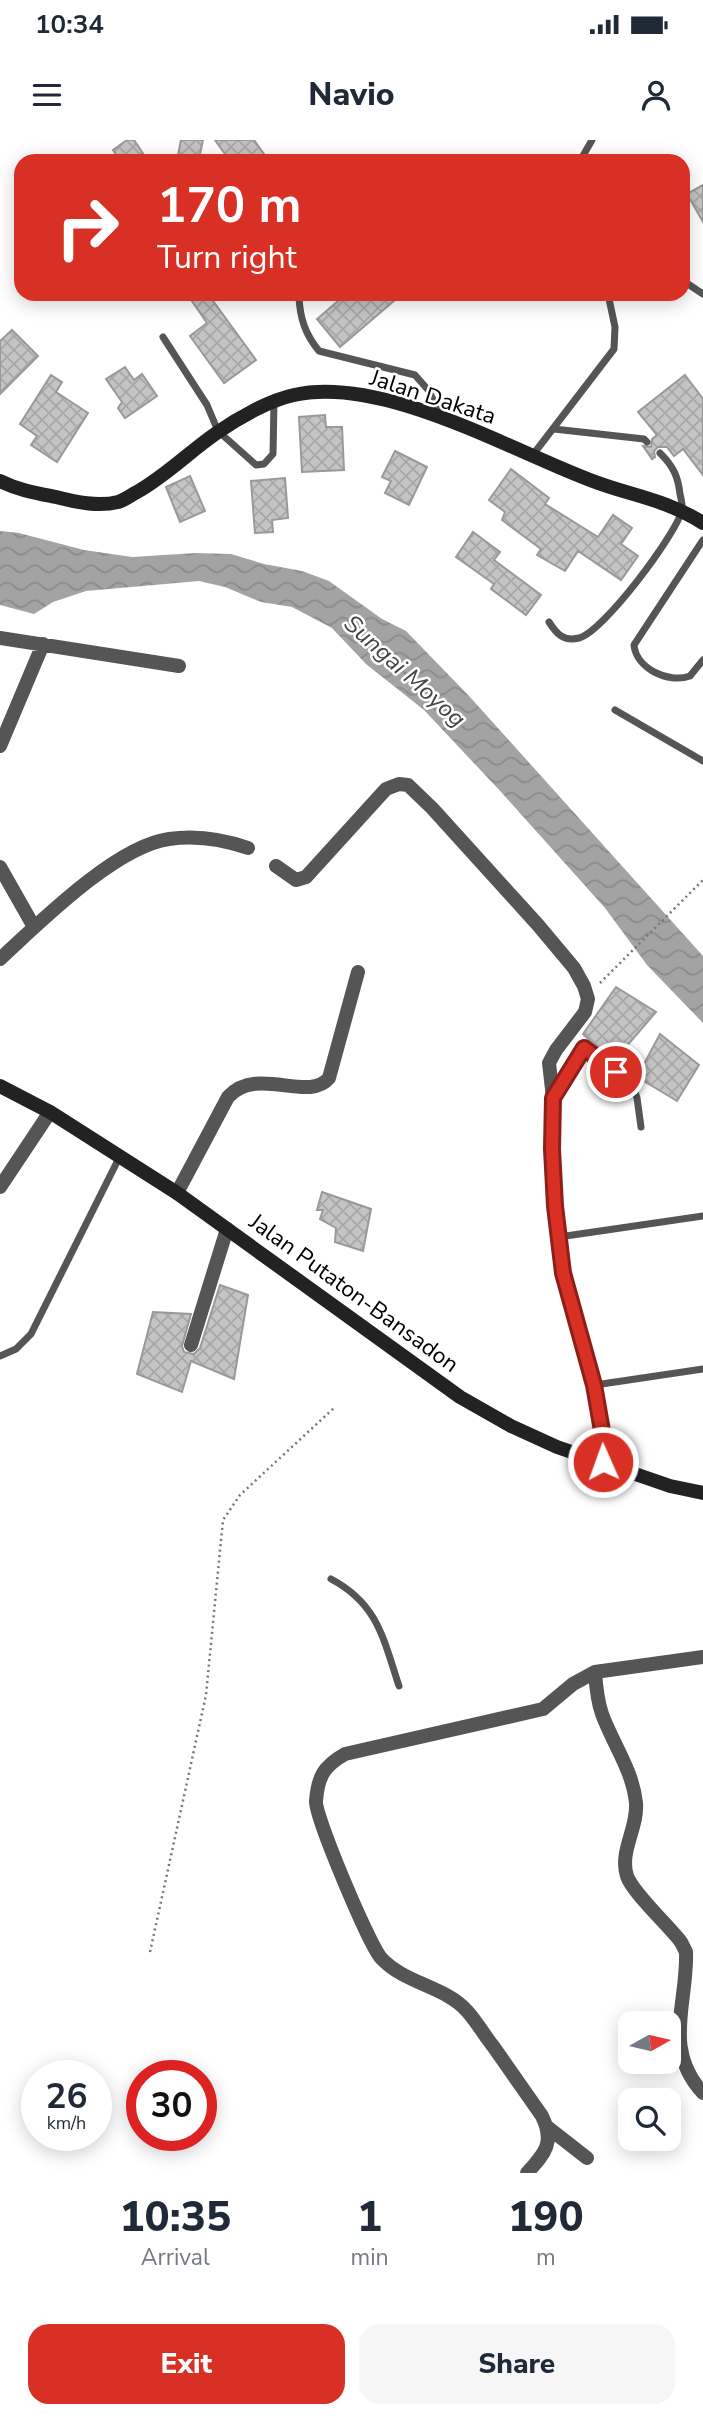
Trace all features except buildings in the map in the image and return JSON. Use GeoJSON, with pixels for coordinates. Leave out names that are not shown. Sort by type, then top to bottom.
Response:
{"type":"FeatureCollection","features":[{"type":"Feature","properties":{"kind":"street","name":"Jalan Dakata"},"geometry":{"type":"LineString","coordinates":[[0,481],[14,488],[85,504],[119,501],[158,480],[218,431],[274,401],[310,392],[335,391],[402,405],[442,419],[603,485],[661,501],[703,523]]}},
{"type":"Feature","properties":{"kind":"street"},"geometry":{"type":"LineString","coordinates":[[0,638],[179,666]]}},
{"type":"Feature","properties":{"kind":"street"},"geometry":{"type":"LineString","coordinates":[[0,746],[43,644]]}},
{"type":"Feature","properties":{"kind":"street"},"geometry":{"type":"LineString","coordinates":[[276,866],[296,880],[306,877],[387,789],[399,784],[408,785],[538,925],[574,968],[584,986],[588,999],[585,1012],[549,1063],[553,1098],[552,1149],[563,1273],[594,1385],[605,1448],[603,1462]]}},
{"type":"Feature","properties":{"kind":"street"},"geometry":{"type":"LineString","coordinates":[[0,959],[34,927],[110,866],[134,851],[167,839],[227,840],[248,848]]}},
{"type":"Feature","properties":{"kind":"street"},"geometry":{"type":"LineString","coordinates":[[0,867],[34,927]]}},
{"type":"Feature","properties":{"kind":"street"},"geometry":{"type":"LineString","coordinates":[[177,1193],[228,1097],[234,1091],[242,1086],[264,1082],[316,1086],[329,1078],[358,972]]}},
{"type":"Feature","properties":{"kind":"street"},"geometry":{"type":"LineString","coordinates":[[553,1098],[584,1048]]}},
{"type":"Feature","properties":{"kind":"street","name":"Jalan Putaton-Bansadon"},"geometry":{"type":"LineString","coordinates":[[0,1086],[50,1112],[177,1193],[460,1397],[511,1426],[557,1447],[670,1486],[703,1493]]}},
{"type":"Feature","properties":{"kind":"street"},"geometry":{"type":"LineString","coordinates":[[0,1187],[50,1112]]}},
{"type":"Feature","properties":{"kind":"street"},"geometry":{"type":"LineString","coordinates":[[191,1345],[227,1229]]}},
{"type":"Feature","properties":{"kind":"street"},"geometry":{"type":"LineString","coordinates":[[587,2158],[547,2126],[468,2012],[448,1996],[392,1968],[380,1957],[344,1883],[316,1805],[318,1784],[329,1763],[345,1754],[543,1709],[573,1684],[595,1672],[703,1657]]}},
{"type":"Feature","properties":{"kind":"street"},"geometry":{"type":"LineString","coordinates":[[595,1672],[602,1714],[623,1758],[636,1805],[635,1822],[625,1856],[626,1875],[681,1942],[686,1952],[678,2030],[685,2064],[694,2083],[703,2093]]}},
{"type":"Feature","properties":{"kind":"street"},"geometry":{"type":"LineString","coordinates":[[527,2173],[547,2146],[547,2126]]}},
{"type":"Feature","properties":{"kind":"lane"},"geometry":{"type":"LineString","coordinates":[[299,301],[300,316],[309,340],[319,351],[415,375],[429,391],[442,419]]}},
{"type":"Feature","properties":{"kind":"lane"},"geometry":{"type":"LineString","coordinates":[[532,456],[614,349],[615,327],[609,301]]}},
{"type":"Feature","properties":{"kind":"lane"},"geometry":{"type":"LineString","coordinates":[[163,337],[206,405],[218,431],[256,465],[264,464],[273,454],[274,401]]}},
{"type":"Feature","properties":{"kind":"lane"},"geometry":{"type":"LineString","coordinates":[[554,429],[644,439],[647,442]]}},
{"type":"Feature","properties":{"kind":"lane"},"geometry":{"type":"LineString","coordinates":[[549,622],[557,635],[565,639],[580,638],[597,626],[645,572],[682,510],[678,475],[660,453]]}},
{"type":"Feature","properties":{"kind":"lane"},"geometry":{"type":"LineString","coordinates":[[703,540],[634,645],[639,660],[670,679],[690,676],[703,660]]}},
{"type":"Feature","properties":{"kind":"lane"},"geometry":{"type":"LineString","coordinates":[[615,710],[703,761]]}},
{"type":"Feature","properties":{"kind":"lane"},"geometry":{"type":"LineString","coordinates":[[584,1048],[632,1084],[641,1127]]}},
{"type":"Feature","properties":{"kind":"lane"},"geometry":{"type":"LineString","coordinates":[[0,1356],[16,1349],[31,1334],[121,1156]]}},
{"type":"Feature","properties":{"kind":"lane"},"geometry":{"type":"LineString","coordinates":[[559,1237],[703,1216]]}},
{"type":"Feature","properties":{"kind":"lane"},"geometry":{"type":"LineString","coordinates":[[594,1385],[703,1369]]}},
{"type":"Feature","properties":{"kind":"lane"},"geometry":{"type":"LineString","coordinates":[[331,1578],[358,1596],[373,1614],[398,1685]]}},
{"type":"Feature","properties":{"kind":"path"},"geometry":{"type":"LineString","coordinates":[[595,988],[703,880]]}},
{"type":"Feature","properties":{"kind":"path"},"geometry":{"type":"LineString","coordinates":[[150,1952],[206,1695],[223,1520],[240,1495],[335,1407]]}},
{"type":"Feature","properties":{"kind":"water","name":"Sungai Moyog"},"geometry":{"type":"Polygon","coordinates":[[[0,531],[19,533],[84,550],[132,557],[231,554],[302,571],[329,581],[382,619],[406,631],[470,697],[703,956],[703,1023],[647,965],[605,908],[502,793],[424,710],[366,664],[332,628],[292,607],[261,602],[225,587],[199,581],[86,591],[53,602],[34,614],[0,605],[0,531]]]}},
{"type":"Feature","properties":{"kind":"route"},"geometry":{"type":"LineString","coordinates":[[603,1462],[605,1448],[594,1385],[563,1273],[555,1206],[553,1098],[584,1048],[616,1072]]}}]}
